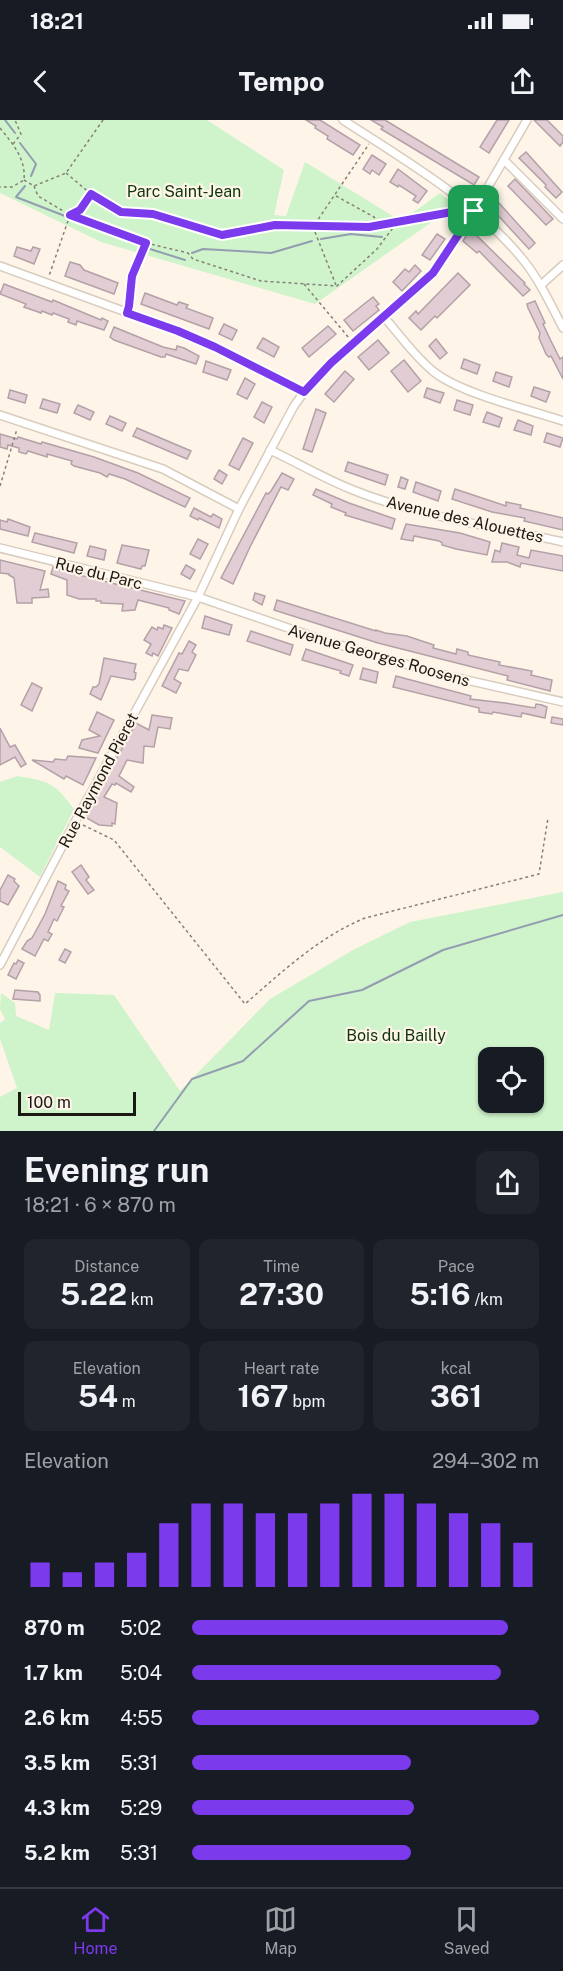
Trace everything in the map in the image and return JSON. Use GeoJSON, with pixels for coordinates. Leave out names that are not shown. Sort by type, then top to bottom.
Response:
{"type":"FeatureCollection","features":[{"type":"Feature","properties":{"kind":"street"},"geometry":{"type":"LineString","coordinates":[[343,120],[429,176],[474,211],[523,260],[541,285],[563,328]]}},
{"type":"Feature","properties":{"kind":"street","name":"Rue Raymond Pieret"},"geometry":{"type":"LineString","coordinates":[[0,965],[198,597],[239,509],[270,450],[304,392],[354,343],[433,273],[474,211],[527,120]]}},
{"type":"Feature","properties":{"kind":"street"},"geometry":{"type":"LineString","coordinates":[[504,160],[563,219]]}},
{"type":"Feature","properties":{"kind":"street"},"geometry":{"type":"LineString","coordinates":[[541,285],[563,265]]}},
{"type":"Feature","properties":{"kind":"street"},"geometry":{"type":"LineString","coordinates":[[0,266],[178,331],[304,392]]}},
{"type":"Feature","properties":{"kind":"street"},"geometry":{"type":"LineString","coordinates":[[384,317],[418,357],[435,372],[452,382],[563,421]]}},
{"type":"Feature","properties":{"kind":"street"},"geometry":{"type":"LineString","coordinates":[[0,415],[164,469],[239,509]]}},
{"type":"Feature","properties":{"kind":"street","name":"Avenue des Alouettes"},"geometry":{"type":"LineString","coordinates":[[270,450],[352,490],[381,500],[419,511],[563,542]]}},
{"type":"Feature","properties":{"kind":"street","name":"Rue du Parc"},"geometry":{"type":"LineString","coordinates":[[0,548],[198,597]]}},
{"type":"Feature","properties":{"kind":"street","name":"Avenue Georges Roosens"},"geometry":{"type":"LineString","coordinates":[[198,597],[239,613],[383,658],[436,673],[563,702]]}},
{"type":"Feature","properties":{"kind":"path"},"geometry":{"type":"LineString","coordinates":[[13,144],[21,134],[15,120]]}},
{"type":"Feature","properties":{"kind":"path"},"geometry":{"type":"LineString","coordinates":[[34,186],[66,173],[103,120]]}},
{"type":"Feature","properties":{"kind":"path"},"geometry":{"type":"LineString","coordinates":[[0,128],[13,144],[25,167],[24,180]]}},
{"type":"Feature","properties":{"kind":"path"},"geometry":{"type":"LineString","coordinates":[[313,227],[372,139]]}},
{"type":"Feature","properties":{"kind":"path"},"geometry":{"type":"LineString","coordinates":[[66,173],[91,194],[121,212],[153,214],[222,235],[275,225],[313,227],[379,225],[463,210],[467,206]]}},
{"type":"Feature","properties":{"kind":"path"},"geometry":{"type":"LineString","coordinates":[[24,180],[34,186],[38,196],[70,215],[146,243],[188,253],[193,259],[261,281],[337,286],[377,249],[398,221]]}},
{"type":"Feature","properties":{"kind":"path"},"geometry":{"type":"LineString","coordinates":[[0,187],[12,187],[24,180]]}},
{"type":"Feature","properties":{"kind":"path"},"geometry":{"type":"LineString","coordinates":[[46,284],[70,215],[80,210],[91,194]]}},
{"type":"Feature","properties":{"kind":"path"},"geometry":{"type":"LineString","coordinates":[[335,195],[374,216],[379,225]]}},
{"type":"Feature","properties":{"kind":"path"},"geometry":{"type":"LineString","coordinates":[[313,227],[337,286]]}},
{"type":"Feature","properties":{"kind":"path"},"geometry":{"type":"LineString","coordinates":[[127,313],[132,276],[146,243]]}},
{"type":"Feature","properties":{"kind":"path"},"geometry":{"type":"LineString","coordinates":[[304,284],[354,343]]}},
{"type":"Feature","properties":{"kind":"path"},"geometry":{"type":"LineString","coordinates":[[0,486],[19,421]]}},
{"type":"Feature","properties":{"kind":"path"},"geometry":{"type":"LineString","coordinates":[[76,820],[93,831],[114,840],[245,1004],[300,957],[343,927],[365,918],[539,874],[548,818]]}},
{"type":"Feature","properties":{"kind":"green space","name":"Parc Saint-Jean"},"geometry":{"type":"Polygon","coordinates":[[[0,120],[207,120],[284,170],[274,215],[286,216],[305,162],[396,218],[413,212],[440,193],[457,207],[456,217],[460,219],[436,219],[315,304],[101,242],[0,193],[0,120]]]}},
{"type":"Feature","properties":{"kind":"green space"},"geometry":{"type":"Polygon","coordinates":[[[17,776],[44,782],[56,788],[74,809],[40,877],[0,847],[0,782],[17,776]]]}},
{"type":"Feature","properties":{"kind":"green space","name":"Bois du Bailly"},"geometry":{"type":"Polygon","coordinates":[[[563,892],[563,1131],[0,1131],[0,1097],[17,1088],[0,1039],[0,1023],[5,1019],[0,1009],[1,993],[15,1003],[16,1016],[49,1030],[55,993],[114,995],[180,1091],[270,999],[353,950],[410,922],[563,892]]]}},
{"type":"Feature","properties":{"kind":"building"},"geometry":{"type":"Polygon","coordinates":[[[306,120],[320,120],[360,145],[353,155],[327,139],[328,136],[306,120]]]}},
{"type":"Feature","properties":{"kind":"building"},"geometry":{"type":"Polygon","coordinates":[[[371,120],[385,120],[479,177],[474,185],[381,129],[383,127],[371,120]]]}},
{"type":"Feature","properties":{"kind":"building"},"geometry":{"type":"Polygon","coordinates":[[[497,120],[509,120],[489,153],[480,147],[497,120]]]}},
{"type":"Feature","properties":{"kind":"building"},"geometry":{"type":"Polygon","coordinates":[[[534,120],[547,120],[563,136],[560,146],[534,120]]]}},
{"type":"Feature","properties":{"kind":"building"},"geometry":{"type":"Polygon","coordinates":[[[526,152],[562,192],[556,198],[519,158],[526,152]]]}},
{"type":"Feature","properties":{"kind":"building"},"geometry":{"type":"Polygon","coordinates":[[[372,155],[386,164],[379,175],[372,170],[370,174],[363,169],[372,155]]]}},
{"type":"Feature","properties":{"kind":"building"},"geometry":{"type":"Polygon","coordinates":[[[398,169],[427,191],[418,203],[413,200],[416,196],[390,182],[398,169]]]}},
{"type":"Feature","properties":{"kind":"building"},"geometry":{"type":"Polygon","coordinates":[[[515,179],[553,219],[546,225],[508,186],[515,179]]]}},
{"type":"Feature","properties":{"kind":"building"},"geometry":{"type":"Polygon","coordinates":[[[499,203],[535,243],[529,249],[492,209],[499,203]]]}},
{"type":"Feature","properties":{"kind":"building"},"geometry":{"type":"Polygon","coordinates":[[[470,229],[530,290],[523,296],[479,251],[477,253],[463,241],[470,229]]]}},
{"type":"Feature","properties":{"kind":"building"},"geometry":{"type":"Polygon","coordinates":[[[437,234],[445,239],[430,260],[422,255],[437,234]]]}},
{"type":"Feature","properties":{"kind":"building"},"geometry":{"type":"Polygon","coordinates":[[[17,247],[31,251],[33,247],[40,249],[34,264],[14,256],[17,247]]]}},
{"type":"Feature","properties":{"kind":"building"},"geometry":{"type":"Polygon","coordinates":[[[70,262],[118,283],[114,294],[65,276],[70,262]]]}},
{"type":"Feature","properties":{"kind":"building"},"geometry":{"type":"Polygon","coordinates":[[[415,265],[421,271],[402,291],[393,282],[405,269],[409,272],[415,265]]]}},
{"type":"Feature","properties":{"kind":"building"},"geometry":{"type":"Polygon","coordinates":[[[458,273],[470,285],[437,318],[435,316],[421,330],[409,318],[416,311],[418,314],[458,273]]]}},
{"type":"Feature","properties":{"kind":"building"},"geometry":{"type":"Polygon","coordinates":[[[4,284],[108,321],[104,330],[77,321],[76,325],[68,322],[69,319],[53,313],[52,315],[42,311],[41,313],[24,307],[26,304],[0,294],[4,284]]]}},
{"type":"Feature","properties":{"kind":"building"},"geometry":{"type":"Polygon","coordinates":[[[145,293],[177,305],[179,302],[188,305],[186,308],[213,318],[209,329],[141,304],[145,293]]]}},
{"type":"Feature","properties":{"kind":"building"},"geometry":{"type":"Polygon","coordinates":[[[373,297],[379,304],[376,306],[379,310],[353,331],[344,320],[373,297]]]}},
{"type":"Feature","properties":{"kind":"building"},"geometry":{"type":"Polygon","coordinates":[[[535,301],[560,359],[563,357],[563,379],[551,356],[546,354],[539,338],[540,333],[528,308],[527,304],[535,301]]]}},
{"type":"Feature","properties":{"kind":"building"},"geometry":{"type":"Polygon","coordinates":[[[224,324],[237,330],[232,340],[219,334],[224,324]]]}},
{"type":"Feature","properties":{"kind":"building"},"geometry":{"type":"Polygon","coordinates":[[[328,326],[336,334],[309,357],[302,348],[328,326]]]}},
{"type":"Feature","properties":{"kind":"building"},"geometry":{"type":"Polygon","coordinates":[[[114,327],[163,347],[176,350],[177,346],[184,348],[199,356],[196,364],[166,354],[165,357],[161,357],[114,340],[110,337],[114,327]]]}},
{"type":"Feature","properties":{"kind":"building"},"geometry":{"type":"Polygon","coordinates":[[[263,338],[279,347],[274,357],[257,348],[263,338]]]}},
{"type":"Feature","properties":{"kind":"building"},"geometry":{"type":"Polygon","coordinates":[[[436,339],[447,353],[440,359],[429,346],[436,339]]]}},
{"type":"Feature","properties":{"kind":"building"},"geometry":{"type":"Polygon","coordinates":[[[378,340],[389,353],[369,370],[358,357],[378,340]]]}},
{"type":"Feature","properties":{"kind":"building"},"geometry":{"type":"Polygon","coordinates":[[[464,359],[480,365],[477,374],[461,368],[464,359]]]}},
{"type":"Feature","properties":{"kind":"building"},"geometry":{"type":"Polygon","coordinates":[[[404,360],[421,381],[408,392],[391,371],[404,360]]]}},
{"type":"Feature","properties":{"kind":"building"},"geometry":{"type":"Polygon","coordinates":[[[206,361],[231,370],[227,380],[203,372],[206,361]]]}},
{"type":"Feature","properties":{"kind":"building"},"geometry":{"type":"Polygon","coordinates":[[[345,371],[354,379],[334,402],[325,394],[345,371]]]}},
{"type":"Feature","properties":{"kind":"building"},"geometry":{"type":"Polygon","coordinates":[[[496,372],[512,377],[509,387],[493,381],[496,372]]]}},
{"type":"Feature","properties":{"kind":"building"},"geometry":{"type":"Polygon","coordinates":[[[245,378],[255,384],[247,399],[237,394],[245,378]]]}},
{"type":"Feature","properties":{"kind":"building"},"geometry":{"type":"Polygon","coordinates":[[[534,387],[550,392],[546,402],[531,396],[534,387]]]}},
{"type":"Feature","properties":{"kind":"building"},"geometry":{"type":"Polygon","coordinates":[[[427,388],[444,393],[440,403],[424,397],[427,388]]]}},
{"type":"Feature","properties":{"kind":"building"},"geometry":{"type":"Polygon","coordinates":[[[10,390],[27,395],[25,403],[8,398],[10,390]]]}},
{"type":"Feature","properties":{"kind":"building"},"geometry":{"type":"Polygon","coordinates":[[[43,399],[60,404],[57,413],[40,408],[43,399]]]}},
{"type":"Feature","properties":{"kind":"building"},"geometry":{"type":"Polygon","coordinates":[[[457,400],[473,405],[470,415],[454,410],[457,400]]]}},
{"type":"Feature","properties":{"kind":"building"},"geometry":{"type":"Polygon","coordinates":[[[262,402],[272,407],[264,423],[254,417],[262,402]]]}},
{"type":"Feature","properties":{"kind":"building"},"geometry":{"type":"Polygon","coordinates":[[[78,405],[94,412],[90,420],[74,413],[78,405]]]}},
{"type":"Feature","properties":{"kind":"building"},"geometry":{"type":"Polygon","coordinates":[[[316,409],[326,413],[312,452],[303,449],[316,409]]]}},
{"type":"Feature","properties":{"kind":"building"},"geometry":{"type":"Polygon","coordinates":[[[487,412],[502,418],[499,427],[483,422],[487,412]]]}},
{"type":"Feature","properties":{"kind":"building"},"geometry":{"type":"Polygon","coordinates":[[[110,416],[126,423],[122,431],[106,424],[110,416]]]}},
{"type":"Feature","properties":{"kind":"building"},"geometry":{"type":"Polygon","coordinates":[[[518,420],[533,426],[531,435],[514,430],[518,420]]]}},
{"type":"Feature","properties":{"kind":"building"},"geometry":{"type":"Polygon","coordinates":[[[137,428],[191,451],[187,459],[133,436],[137,428]]]}},
{"type":"Feature","properties":{"kind":"building"},"geometry":{"type":"Polygon","coordinates":[[[547,433],[563,438],[560,447],[544,442],[547,433]]]}},
{"type":"Feature","properties":{"kind":"building"},"geometry":{"type":"Polygon","coordinates":[[[0,434],[41,444],[42,442],[94,457],[138,473],[190,498],[185,507],[125,479],[109,474],[107,477],[74,466],[71,464],[72,461],[28,451],[26,454],[19,452],[19,448],[8,445],[7,449],[0,447],[0,434]]]}},
{"type":"Feature","properties":{"kind":"building"},"geometry":{"type":"Polygon","coordinates":[[[243,438],[253,443],[239,470],[229,465],[243,438]]]}},
{"type":"Feature","properties":{"kind":"building"},"geometry":{"type":"Polygon","coordinates":[[[348,462],[388,475],[385,485],[345,471],[348,462]]]}},
{"type":"Feature","properties":{"kind":"building"},"geometry":{"type":"Polygon","coordinates":[[[219,470],[227,475],[222,484],[214,479],[219,470]]]}},
{"type":"Feature","properties":{"kind":"building"},"geometry":{"type":"Polygon","coordinates":[[[282,473],[294,479],[288,490],[281,487],[233,584],[221,578],[266,493],[271,491],[282,473]]]}},
{"type":"Feature","properties":{"kind":"building"},"geometry":{"type":"Polygon","coordinates":[[[401,477],[408,480],[405,489],[398,487],[401,477]]]}},
{"type":"Feature","properties":{"kind":"building"},"geometry":{"type":"Polygon","coordinates":[[[416,482],[441,491],[438,501],[413,492],[416,482]]]}},
{"type":"Feature","properties":{"kind":"building"},"geometry":{"type":"Polygon","coordinates":[[[316,489],[395,519],[392,529],[345,515],[346,513],[331,507],[332,504],[313,495],[316,489]]]}},
{"type":"Feature","properties":{"kind":"building"},"geometry":{"type":"Polygon","coordinates":[[[455,489],[506,506],[506,502],[521,505],[520,508],[563,518],[563,530],[524,521],[525,518],[492,512],[452,499],[455,489]]]}},
{"type":"Feature","properties":{"kind":"building"},"geometry":{"type":"Polygon","coordinates":[[[194,508],[211,517],[213,514],[222,519],[219,528],[190,516],[194,508]]]}},
{"type":"Feature","properties":{"kind":"building"},"geometry":{"type":"Polygon","coordinates":[[[8,519],[30,527],[28,536],[0,529],[0,520],[7,522],[8,519]]]}},
{"type":"Feature","properties":{"kind":"building"},"geometry":{"type":"Polygon","coordinates":[[[406,524],[460,533],[490,542],[487,555],[456,549],[442,545],[439,541],[414,536],[413,541],[401,539],[406,524]]]}},
{"type":"Feature","properties":{"kind":"building"},"geometry":{"type":"Polygon","coordinates":[[[35,533],[77,543],[74,553],[32,542],[35,533]]]}},
{"type":"Feature","properties":{"kind":"building"},"geometry":{"type":"Polygon","coordinates":[[[198,539],[208,544],[200,559],[190,554],[198,539]]]}},
{"type":"Feature","properties":{"kind":"building"},"geometry":{"type":"Polygon","coordinates":[[[502,543],[519,547],[517,555],[529,558],[531,550],[563,556],[563,571],[521,563],[520,567],[507,562],[492,562],[495,550],[500,552],[502,543]]]}},
{"type":"Feature","properties":{"kind":"building"},"geometry":{"type":"Polygon","coordinates":[[[122,545],[149,550],[145,566],[141,569],[117,563],[122,545]]]}},
{"type":"Feature","properties":{"kind":"building"},"geometry":{"type":"Polygon","coordinates":[[[90,546],[106,550],[104,560],[87,556],[90,546]]]}},
{"type":"Feature","properties":{"kind":"building"},"geometry":{"type":"Polygon","coordinates":[[[0,560],[45,571],[40,590],[48,589],[49,597],[32,598],[32,603],[17,603],[14,578],[9,574],[0,573],[0,560]]]}},
{"type":"Feature","properties":{"kind":"building"},"geometry":{"type":"Polygon","coordinates":[[[186,565],[195,570],[190,579],[181,574],[186,565]]]}},
{"type":"Feature","properties":{"kind":"building"},"geometry":{"type":"Polygon","coordinates":[[[53,567],[185,601],[179,614],[169,608],[138,600],[135,610],[122,611],[123,604],[101,603],[96,599],[79,599],[67,595],[67,580],[51,574],[53,567]]]}},
{"type":"Feature","properties":{"kind":"building"},"geometry":{"type":"Polygon","coordinates":[[[255,593],[265,596],[262,605],[253,600],[255,593]]]}},
{"type":"Feature","properties":{"kind":"building"},"geometry":{"type":"Polygon","coordinates":[[[277,600],[376,631],[407,636],[434,645],[433,648],[456,654],[457,649],[468,652],[468,655],[500,662],[499,665],[532,671],[531,675],[552,680],[550,691],[507,680],[508,676],[378,643],[274,610],[277,600]]]}},
{"type":"Feature","properties":{"kind":"building"},"geometry":{"type":"Polygon","coordinates":[[[205,616],[232,625],[229,635],[202,628],[205,616]]]}},
{"type":"Feature","properties":{"kind":"building"},"geometry":{"type":"Polygon","coordinates":[[[164,625],[172,628],[158,656],[146,653],[151,644],[144,640],[152,627],[157,630],[158,627],[163,629],[164,625]]]}},
{"type":"Feature","properties":{"kind":"building"},"geometry":{"type":"Polygon","coordinates":[[[251,631],[293,645],[290,655],[247,641],[251,631]]]}},
{"type":"Feature","properties":{"kind":"building"},"geometry":{"type":"Polygon","coordinates":[[[189,641],[196,645],[192,652],[196,655],[188,671],[179,669],[174,679],[181,683],[176,693],[162,686],[179,653],[182,654],[189,641]]]}},
{"type":"Feature","properties":{"kind":"building"},"geometry":{"type":"Polygon","coordinates":[[[306,649],[353,665],[349,676],[340,673],[341,671],[302,660],[306,649]]]}},
{"type":"Feature","properties":{"kind":"building"},"geometry":{"type":"Polygon","coordinates":[[[104,658],[136,664],[134,672],[136,673],[133,680],[111,676],[101,700],[90,694],[93,687],[99,684],[104,658]]]}},
{"type":"Feature","properties":{"kind":"building"},"geometry":{"type":"Polygon","coordinates":[[[363,668],[378,672],[376,683],[360,679],[363,668]]]}},
{"type":"Feature","properties":{"kind":"building"},"geometry":{"type":"Polygon","coordinates":[[[396,676],[471,696],[470,699],[535,708],[536,704],[542,705],[547,707],[545,718],[522,713],[521,717],[479,712],[479,708],[393,687],[396,676]]]}},
{"type":"Feature","properties":{"kind":"building"},"geometry":{"type":"Polygon","coordinates":[[[32,683],[42,688],[32,711],[21,705],[32,683]]]}},
{"type":"Feature","properties":{"kind":"building"},"geometry":{"type":"Polygon","coordinates":[[[97,712],[114,720],[98,753],[79,748],[82,740],[100,736],[89,730],[97,712]]]}},
{"type":"Feature","properties":{"kind":"building"},"geometry":{"type":"Polygon","coordinates":[[[152,715],[172,718],[170,729],[158,727],[154,747],[144,746],[143,763],[127,760],[119,776],[134,787],[131,792],[116,783],[112,784],[104,797],[117,803],[115,824],[112,823],[112,826],[99,825],[85,817],[136,723],[149,730],[152,715]]]}},
{"type":"Feature","properties":{"kind":"building"},"geometry":{"type":"Polygon","coordinates":[[[552,717],[563,719],[563,725],[551,723],[552,717]]]}},
{"type":"Feature","properties":{"kind":"building"},"geometry":{"type":"Polygon","coordinates":[[[0,728],[10,747],[15,745],[26,764],[21,767],[15,757],[0,765],[0,728]]]}},
{"type":"Feature","properties":{"kind":"building"},"geometry":{"type":"Polygon","coordinates":[[[68,756],[96,758],[83,785],[66,776],[64,779],[32,760],[53,762],[55,759],[66,760],[68,756]]]}},
{"type":"Feature","properties":{"kind":"building"},"geometry":{"type":"Polygon","coordinates":[[[81,865],[89,877],[86,880],[94,890],[88,894],[72,872],[81,865]]]}},
{"type":"Feature","properties":{"kind":"building"},"geometry":{"type":"Polygon","coordinates":[[[8,875],[15,879],[14,881],[19,886],[8,905],[0,901],[0,890],[8,875]]]}},
{"type":"Feature","properties":{"kind":"building"},"geometry":{"type":"Polygon","coordinates":[[[58,881],[66,885],[65,889],[69,891],[61,906],[64,907],[57,921],[54,919],[48,932],[52,934],[48,941],[44,939],[35,956],[22,949],[32,938],[45,914],[58,881]]]}},
{"type":"Feature","properties":{"kind":"building"},"geometry":{"type":"Polygon","coordinates":[[[65,949],[71,952],[65,963],[59,960],[65,949]]]}},
{"type":"Feature","properties":{"kind":"building"},"geometry":{"type":"Polygon","coordinates":[[[18,960],[24,963],[16,979],[8,975],[18,960]]]}},
{"type":"Feature","properties":{"kind":"building"},"geometry":{"type":"Polygon","coordinates":[[[15,990],[38,992],[40,1001],[13,999],[15,990]]]}},
{"type":"Feature","properties":{"kind":"waterway"},"geometry":{"type":"LineString","coordinates":[[5,120],[15,133]]}},
{"type":"Feature","properties":{"kind":"waterway"},"geometry":{"type":"LineString","coordinates":[[20,143],[36,164],[31,176]]}},
{"type":"Feature","properties":{"kind":"waterway"},"geometry":{"type":"LineString","coordinates":[[25,186],[16,197],[65,216]]}},
{"type":"Feature","properties":{"kind":"waterway"},"geometry":{"type":"LineString","coordinates":[[73,219],[140,245]]}},
{"type":"Feature","properties":{"kind":"waterway"},"geometry":{"type":"LineString","coordinates":[[321,239],[351,234],[382,237]]}},
{"type":"Feature","properties":{"kind":"waterway"},"geometry":{"type":"LineString","coordinates":[[192,253],[203,249],[271,253],[312,241]]}},
{"type":"Feature","properties":{"kind":"waterway"},"geometry":{"type":"LineString","coordinates":[[150,249],[185,260]]}},
{"type":"Feature","properties":{"kind":"waterway"},"geometry":{"type":"LineString","coordinates":[[154,1131],[192,1079],[243,1061],[309,1001],[362,990],[443,950],[563,915]]}},
{"type":"Feature","properties":{"kind":"route"},"geometry":{"type":"LineString","coordinates":[[91,194],[121,212],[153,214],[222,235],[275,225],[369,227],[463,210],[467,206],[474,211],[433,273],[331,363],[304,392],[215,347],[127,313],[132,276],[146,243],[70,215],[80,210],[91,194]]}}]}
